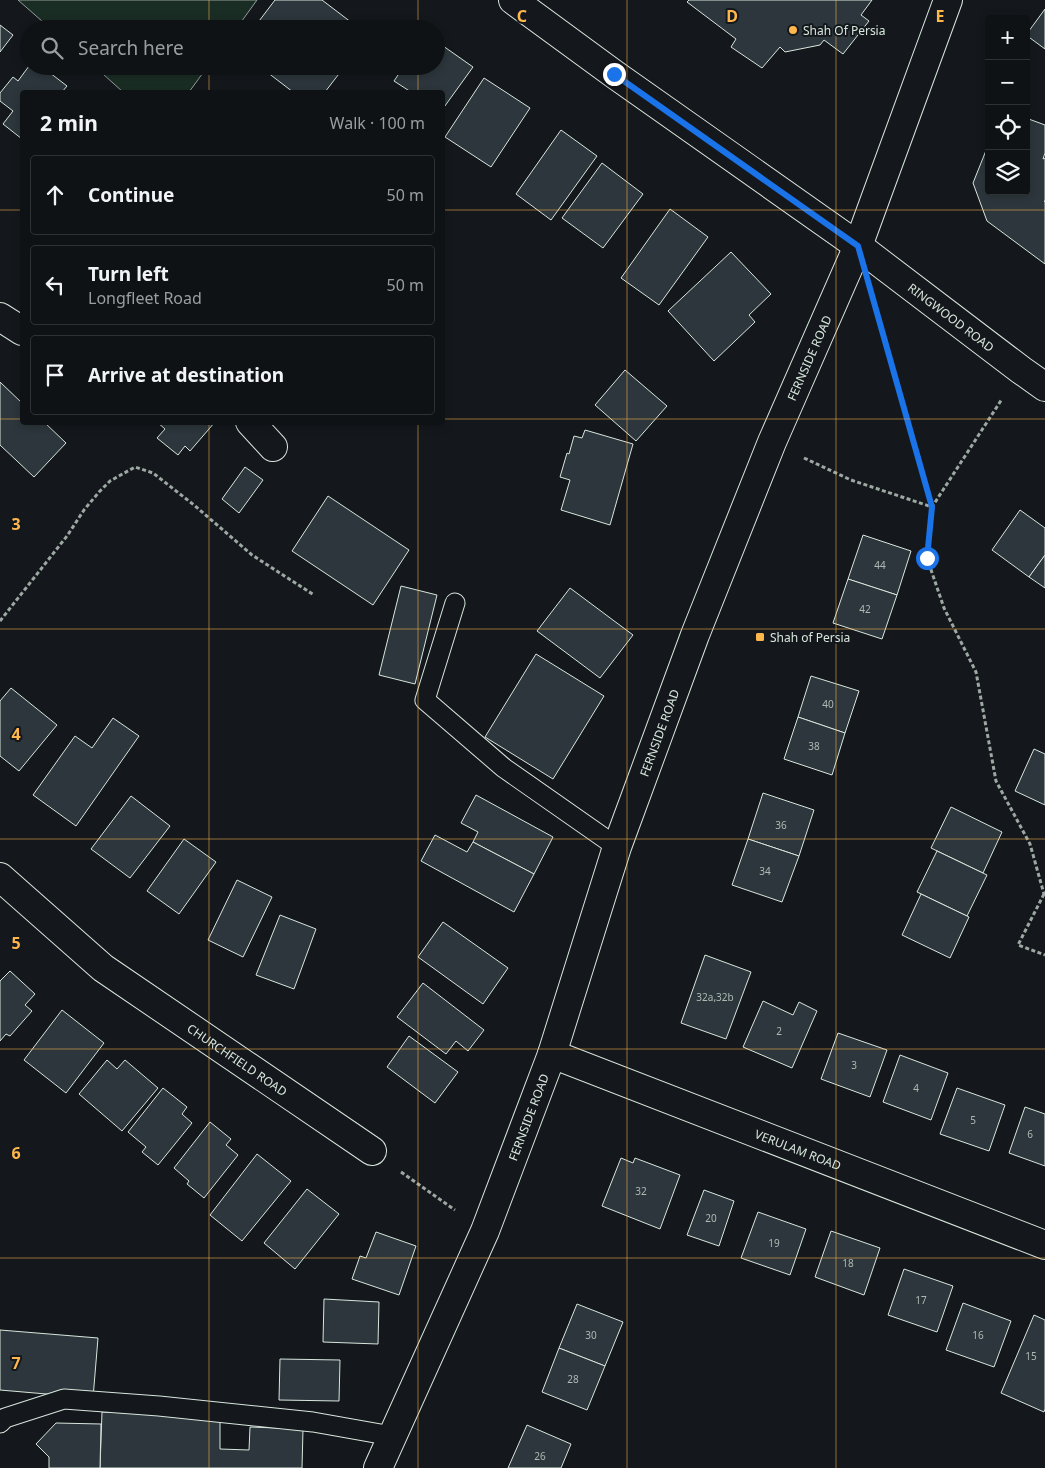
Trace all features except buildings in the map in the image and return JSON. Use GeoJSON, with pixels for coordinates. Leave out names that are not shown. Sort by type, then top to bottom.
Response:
{"type":"FeatureCollection","features":[{"type":"Feature","properties":{"kind":"main road","name":"RINGWOOD ROAD"},"geometry":{"type":"LineString","coordinates":[[513,0],[614,74],[858,246],[1045,387]]}},
{"type":"Feature","properties":{"kind":"main road","name":"FERNSIDE ROAD"},"geometry":{"type":"LineString","coordinates":[[378,1468],[485,1231],[552,1054],[618,847],[695,635],[772,442],[858,246],[948,0]]}},
{"type":"Feature","properties":{"kind":"main road"},"geometry":{"type":"LineString","coordinates":[[0,317],[20,330]]}},
{"type":"Feature","properties":{"kind":"main road"},"geometry":{"type":"LineString","coordinates":[[253,425],[273,447]]}},
{"type":"Feature","properties":{"kind":"main road","name":"CHURCHFIELD ROAD"},"geometry":{"type":"LineString","coordinates":[[0,877],[103,968],[372,1151]]}},
{"type":"Feature","properties":{"kind":"main road","name":"VERULAM ROAD"},"geometry":{"type":"LineString","coordinates":[[552,1054],[1045,1245]]}},
{"type":"Feature","properties":{"kind":"lane"},"geometry":{"type":"LineString","coordinates":[[455,603],[425,700],[504,768],[618,847]]}},
{"type":"Feature","properties":{"kind":"lane"},"geometry":{"type":"LineString","coordinates":[[0,1423],[5,1418],[64,1399],[159,1406],[312,1422],[392,1436]]}},
{"type":"Feature","properties":{"kind":"path"},"geometry":{"type":"LineString","coordinates":[[874,302],[932,507],[927,558],[944,608],[976,672],[996,782],[1030,844],[1044,895],[1018,945],[1045,955]]}},
{"type":"Feature","properties":{"kind":"path"},"geometry":{"type":"LineString","coordinates":[[932,507],[1020,370]]}},
{"type":"Feature","properties":{"kind":"path"},"geometry":{"type":"LineString","coordinates":[[772,442],[851,480],[932,507]]}},
{"type":"Feature","properties":{"kind":"path"},"geometry":{"type":"LineString","coordinates":[[0,621],[99,492],[110,481],[135,467],[153,473],[194,505],[252,555],[314,595]]}},
{"type":"Feature","properties":{"kind":"path"},"geometry":{"type":"LineString","coordinates":[[372,1151],[485,1231]]}},
{"type":"Feature","properties":{"kind":"green space"},"geometry":{"type":"Polygon","coordinates":[[[18,0],[257,0],[243,20],[41,20],[18,0]]]}},
{"type":"Feature","properties":{"kind":"green space"},"geometry":{"type":"Polygon","coordinates":[[[104,75],[201,75],[190,90],[121,90],[104,75]]]}},
{"type":"Feature","properties":{"kind":"place","name":"Shah Of Persia"},"geometry":{"type":"Point","coordinates":[793,30]}},
{"type":"Feature","properties":{"kind":"place","name":"Shah of Persia"},"geometry":{"type":"Point","coordinates":[760,637]}},
{"type":"Feature","properties":{"kind":"route"},"geometry":{"type":"LineString","coordinates":[[614,74],[858,246],[932,507],[927,558]]}}]}
